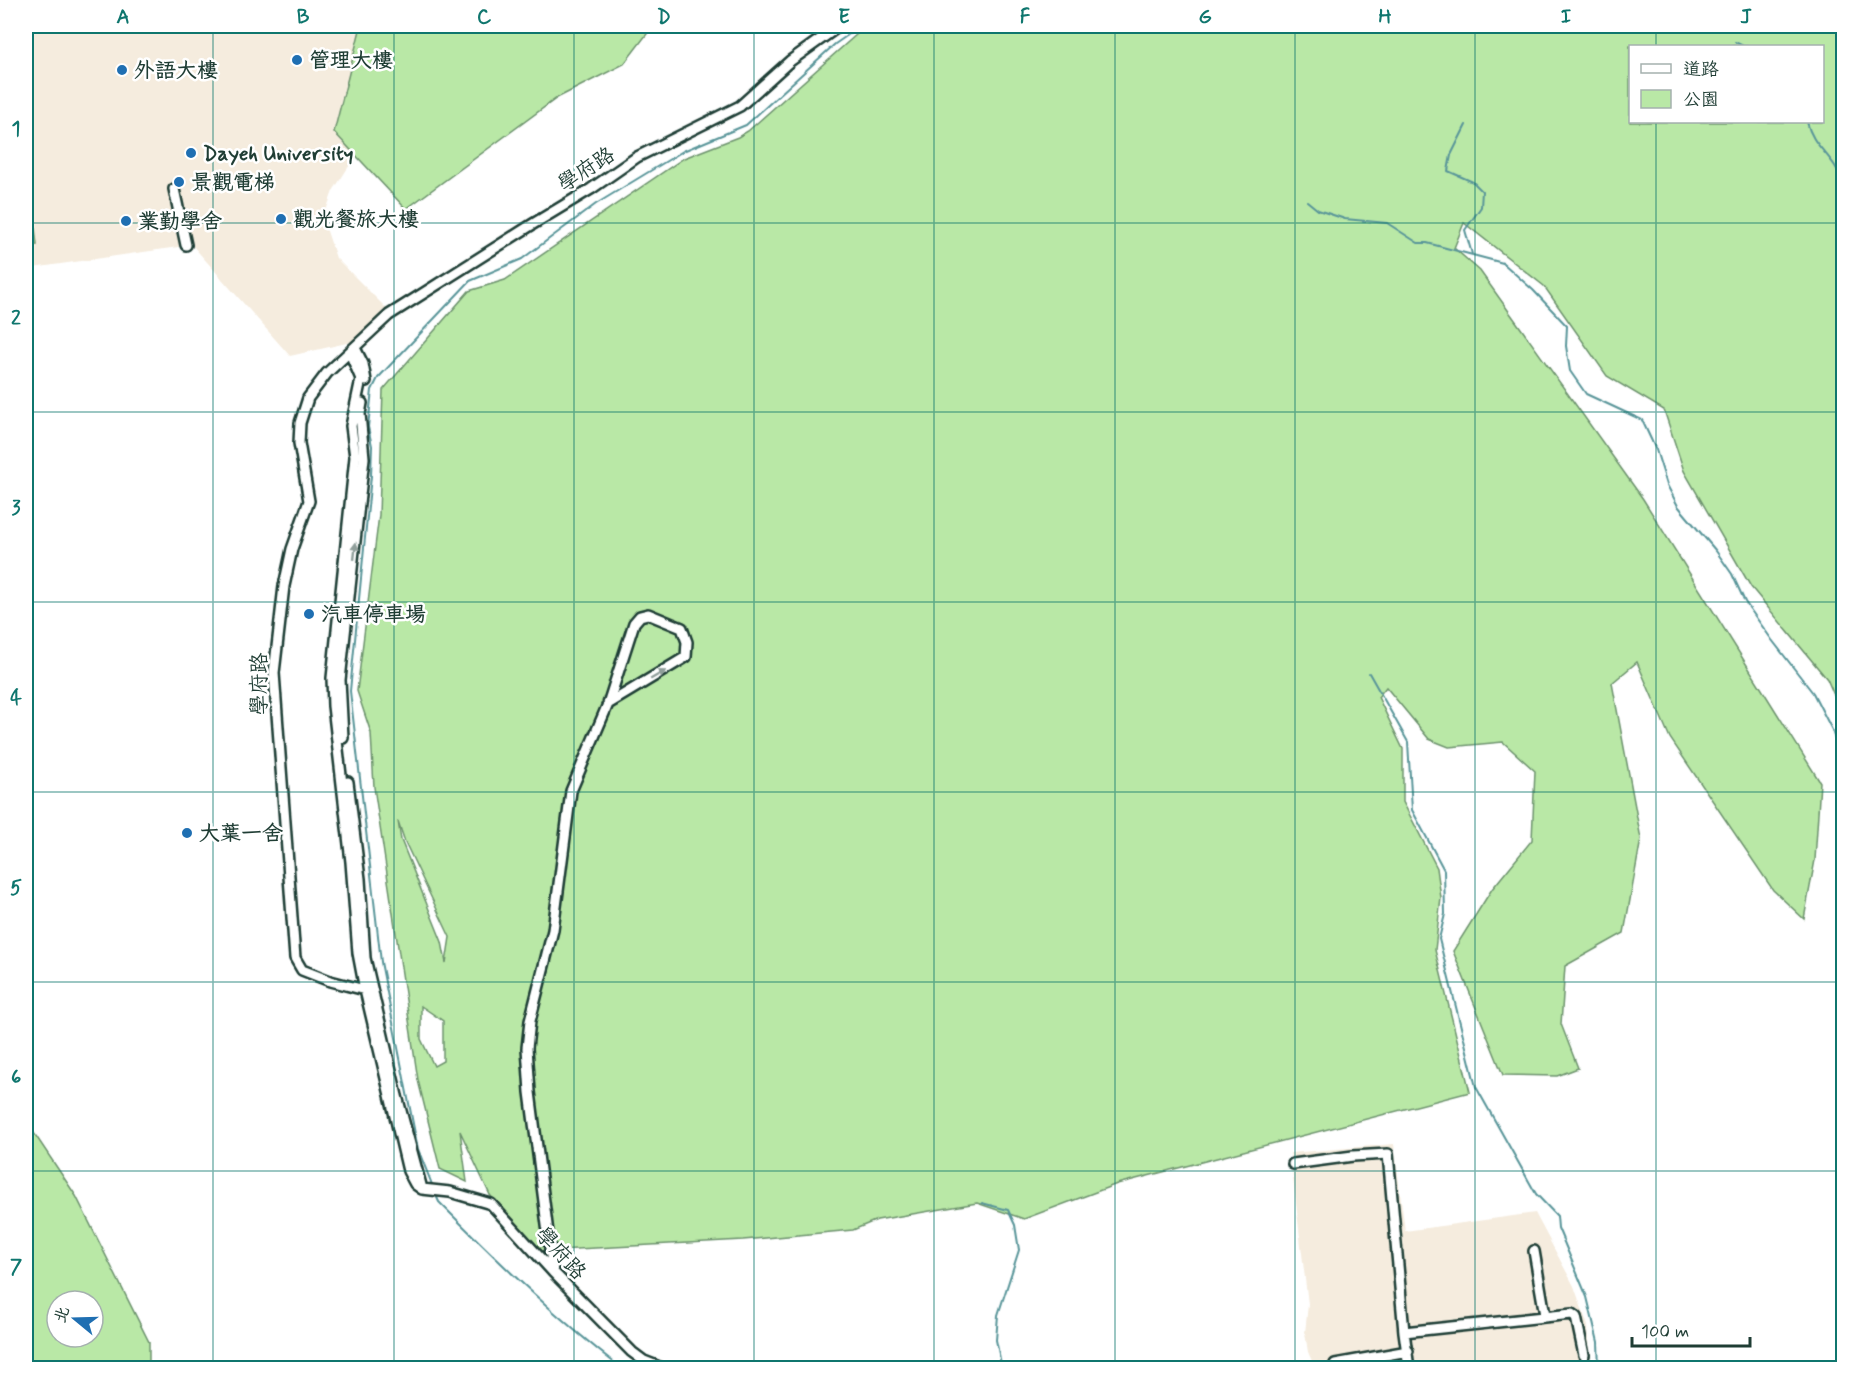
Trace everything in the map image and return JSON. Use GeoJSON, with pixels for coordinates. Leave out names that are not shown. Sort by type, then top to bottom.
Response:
{"type":"FeatureCollection","features":[{"type":"Feature","properties":{"kind":"street","name":"學府路"},"geometry":{"type":"LineString","coordinates":[[374,996],[365,990],[330,981],[302,970],[295,958],[274,673],[284,586],[292,549],[309,501],[299,443],[300,423],[308,398],[327,373],[389,315],[637,158],[740,106],[790,61],[839,26]]}},
{"type":"Feature","properties":{"kind":"street"},"geometry":{"type":"LineString","coordinates":[[174,189],[186,245]]}},
{"type":"Feature","properties":{"kind":"street"},"geometry":{"type":"LineString","coordinates":[[353,350],[361,379],[351,426],[356,456],[332,678],[333,706],[351,862],[358,954],[408,1171],[415,1184],[422,1189]]}},
{"type":"Feature","properties":{"kind":"street"},"geometry":{"type":"LineString","coordinates":[[353,350],[363,364],[366,377],[360,414],[364,458],[340,680],[342,731],[360,879],[365,958],[397,1096],[422,1189]]}},
{"type":"Feature","properties":{"kind":"street"},"geometry":{"type":"LineString","coordinates":[[553,1272],[530,1092],[528,1048],[530,1021],[553,930],[571,791],[608,704],[634,623],[639,616],[648,614],[682,628],[687,642],[686,657],[608,704]]}},
{"type":"Feature","properties":{"kind":"street"},"geometry":{"type":"LineString","coordinates":[[1293,1164],[1388,1154],[1404,1332],[1410,1368]]}},
{"type":"Feature","properties":{"kind":"street","name":"學府路"},"geometry":{"type":"LineString","coordinates":[[422,1189],[450,1192],[491,1204],[553,1272],[632,1352],[644,1361],[662,1368]]}},
{"type":"Feature","properties":{"kind":"street"},"geometry":{"type":"LineString","coordinates":[[1534,1251],[1545,1316]]}},
{"type":"Feature","properties":{"kind":"street"},"geometry":{"type":"LineString","coordinates":[[1404,1332],[1572,1314],[1576,1317],[1584,1355]]}},
{"type":"Feature","properties":{"kind":"street"},"geometry":{"type":"LineString","coordinates":[[1335,1364],[1408,1351]]}},
{"type":"Feature","properties":{"kind":"shaded area","name":"Dayeh University"},"geometry":{"type":"Polygon","coordinates":[[[26,26],[410,26],[382,115],[333,191],[323,219],[336,258],[388,310],[351,342],[290,356],[192,245],[26,269],[26,26]]]}},
{"type":"Feature","properties":{"kind":"shaded area"},"geometry":{"type":"Polygon","coordinates":[[[1394,1144],[1405,1231],[1535,1213],[1574,1286],[1588,1326],[1591,1368],[1315,1368],[1308,1352],[1305,1333],[1308,1304],[1290,1153],[1394,1144]]]}},
{"type":"Feature","properties":{"kind":"green space"},"geometry":{"type":"Polygon","coordinates":[[[361,26],[653,26],[624,64],[557,98],[406,209],[334,132],[361,26]]]}},
{"type":"Feature","properties":{"kind":"green space"},"geometry":{"type":"Polygon","coordinates":[[[866,26],[1843,26],[1843,716],[1827,679],[1751,587],[1684,471],[1664,410],[1607,376],[1544,286],[1464,223],[1454,248],[1480,271],[1643,499],[1820,782],[1815,860],[1804,919],[1773,890],[1670,738],[1637,662],[1612,683],[1641,839],[1624,933],[1565,966],[1561,1024],[1578,1068],[1557,1076],[1503,1075],[1453,951],[1492,889],[1532,840],[1535,771],[1503,742],[1449,747],[1429,739],[1386,687],[1378,697],[1403,749],[1403,802],[1437,868],[1441,898],[1435,950],[1470,1092],[1117,1184],[1024,1219],[977,1203],[877,1220],[853,1230],[743,1240],[540,1251],[490,1195],[460,1131],[467,1182],[440,1169],[418,1080],[374,787],[371,733],[357,691],[379,515],[383,390],[469,291],[505,280],[684,158],[748,131],[866,26]],[[398,821],[401,840],[442,942],[446,963],[450,937],[405,842],[398,821]],[[421,1006],[421,1039],[434,1066],[443,1061],[443,1021],[421,1006]]]}},
{"type":"Feature","properties":{"kind":"green space"},"geometry":{"type":"Polygon","coordinates":[[[33,210],[37,245],[26,246],[26,211],[33,210]]]}},
{"type":"Feature","properties":{"kind":"green space"},"geometry":{"type":"Polygon","coordinates":[[[26,1127],[32,1130],[76,1196],[149,1342],[149,1368],[26,1368],[26,1127]]]}},
{"type":"Feature","properties":{"kind":"waterway"},"geometry":{"type":"LineString","coordinates":[[433,1187],[418,1149],[381,962],[350,691],[371,476],[372,446],[368,427],[372,390],[378,378],[470,281],[522,259],[596,204],[683,151],[746,125],[835,44],[861,26]]}},
{"type":"Feature","properties":{"kind":"waterway"},"geometry":{"type":"LineString","coordinates":[[1735,42],[1741,45]]}},
{"type":"Feature","properties":{"kind":"waterway"},"geometry":{"type":"LineString","coordinates":[[1807,123],[1815,141],[1835,166],[1844,183]]}},
{"type":"Feature","properties":{"kind":"waterway"},"geometry":{"type":"LineString","coordinates":[[1466,125],[1451,155],[1448,171],[1473,182],[1482,191],[1481,207],[1465,230],[1472,254]]}},
{"type":"Feature","properties":{"kind":"waterway"},"geometry":{"type":"LineString","coordinates":[[1307,201],[1318,210],[1345,219],[1387,223],[1418,243],[1427,243],[1503,263],[1533,290],[1567,326],[1566,346],[1570,371],[1586,394],[1642,420],[1656,450],[1667,485],[1678,506],[1716,551],[1732,574],[1745,602],[1813,693],[1832,730],[1844,787]]}},
{"type":"Feature","properties":{"kind":"waterway"},"geometry":{"type":"LineString","coordinates":[[1369,673],[1408,742],[1412,810],[1444,870],[1445,914],[1439,939],[1476,1087],[1536,1194],[1557,1216],[1558,1228],[1587,1297],[1598,1342],[1599,1368]]}},
{"type":"Feature","properties":{"kind":"waterway"},"geometry":{"type":"LineString","coordinates":[[435,1193],[439,1202],[527,1288],[621,1368]]}},
{"type":"Feature","properties":{"kind":"waterway"},"geometry":{"type":"LineString","coordinates":[[982,1203],[1008,1210],[1015,1225],[1019,1250],[998,1315],[996,1340],[1002,1368]]}},
{"type":"Feature","properties":{"kind":"place","name":"管理大樓"},"geometry":{"type":"Point","coordinates":[297,60]}},
{"type":"Feature","properties":{"kind":"place","name":"外語大樓"},"geometry":{"type":"Point","coordinates":[122,70]}},
{"type":"Feature","properties":{"kind":"place","name":"Dayeh University"},"geometry":{"type":"Point","coordinates":[191,153]}},
{"type":"Feature","properties":{"kind":"place","name":"景觀電梯"},"geometry":{"type":"Point","coordinates":[179,182]}},
{"type":"Feature","properties":{"kind":"place","name":"觀光餐旅大樓"},"geometry":{"type":"Point","coordinates":[281,219]}},
{"type":"Feature","properties":{"kind":"place","name":"業勤學舍"},"geometry":{"type":"Point","coordinates":[126,221]}},
{"type":"Feature","properties":{"kind":"place","name":"汽車停車場"},"geometry":{"type":"Point","coordinates":[309,614]}},
{"type":"Feature","properties":{"kind":"place","name":"大葉一舍"},"geometry":{"type":"Point","coordinates":[187,833]}}]}
